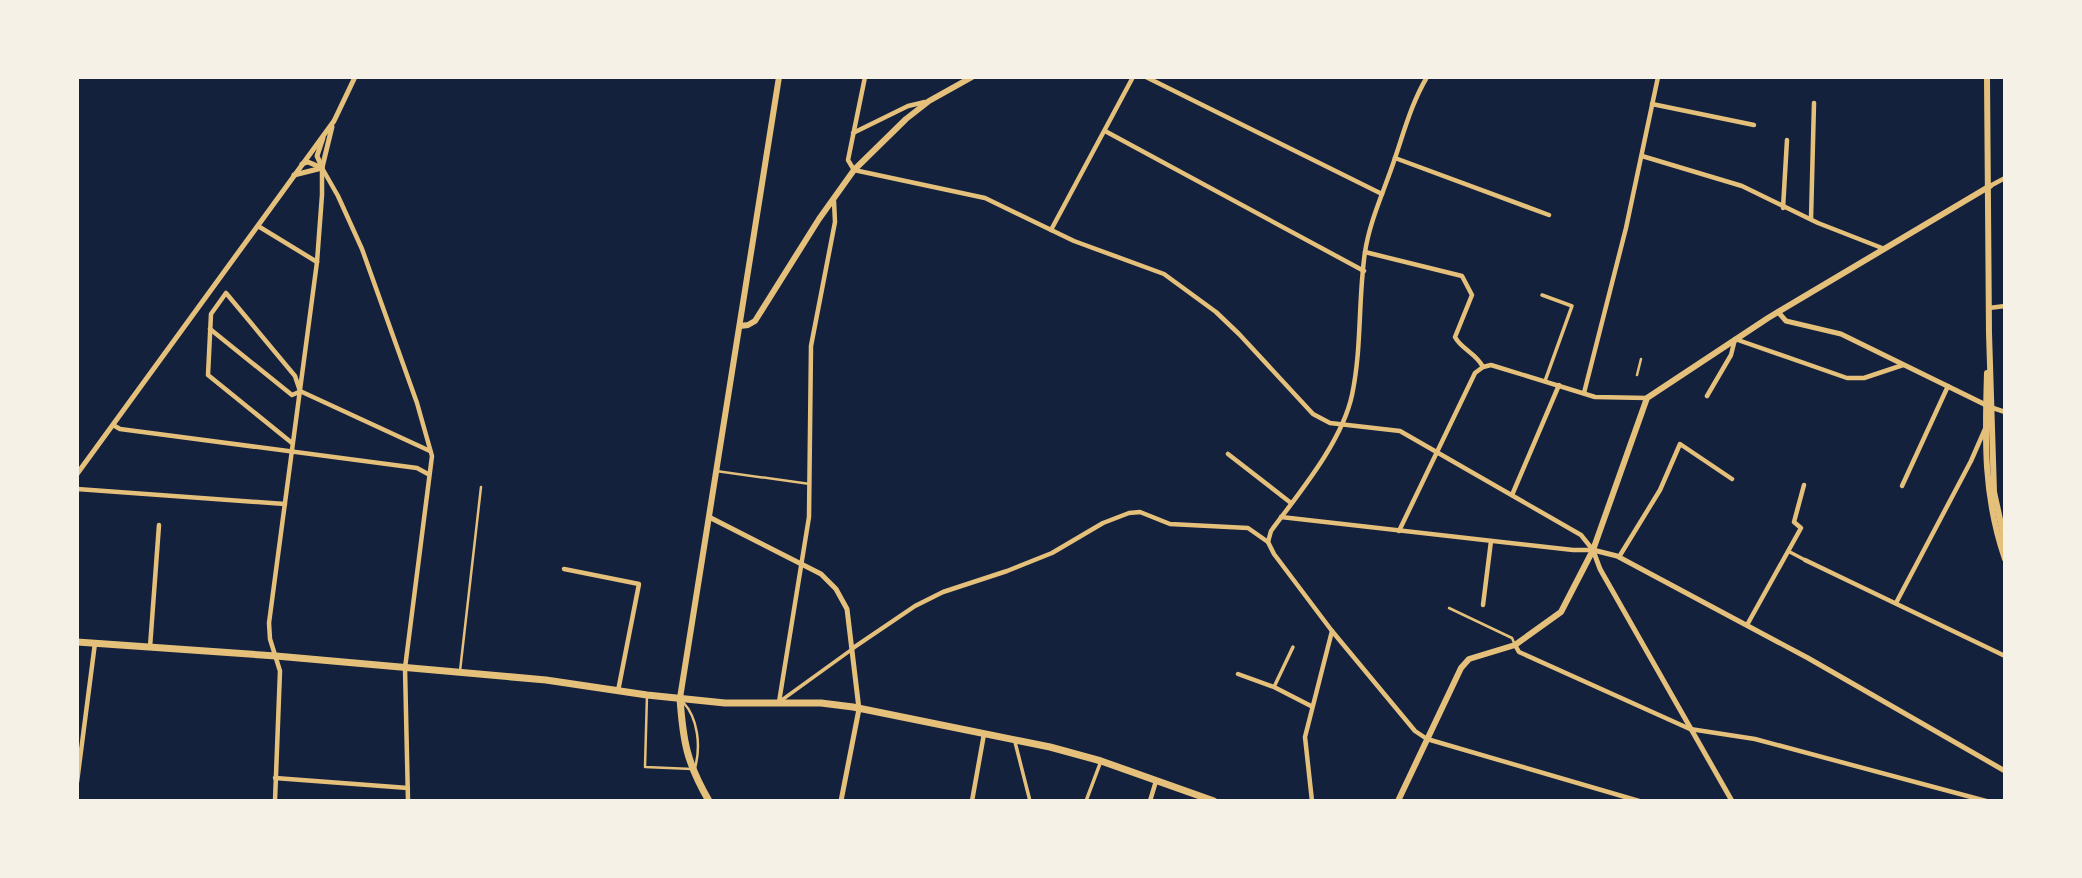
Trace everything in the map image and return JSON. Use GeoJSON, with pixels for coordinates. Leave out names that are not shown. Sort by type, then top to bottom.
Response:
{"type":"FeatureCollection","features":[{"type":"Feature","properties":{"kind":"main road"},"geometry":{"type":"LineString","coordinates":[[709,801],[687,755],[680,698],[779,77]]}},
{"type":"Feature","properties":{"kind":"main road"},"geometry":{"type":"LineString","coordinates":[[740,326],[755,321],[853,170],[906,119],[929,101],[972,77]]}},
{"type":"Feature","properties":{"kind":"main road"},"geometry":{"type":"LineString","coordinates":[[1987,77],[1990,186],[1989,406],[1994,492],[2005,542]]}},
{"type":"Feature","properties":{"kind":"main road"},"geometry":{"type":"LineString","coordinates":[[1398,801],[1461,668],[1469,659],[1516,645],[1561,612],[1593,550],[1647,398],[1735,339],[1882,248],[1990,186]]}},
{"type":"Feature","properties":{"kind":"main road"},"geometry":{"type":"LineString","coordinates":[[1989,406],[1986,427],[1987,490],[2005,559]]}},
{"type":"Feature","properties":{"kind":"main road"},"geometry":{"type":"LineString","coordinates":[[77,642],[547,680],[725,703],[821,703],[1015,740],[1101,761],[1213,801]]}},
{"type":"Feature","properties":{"kind":"street"},"geometry":{"type":"LineString","coordinates":[[77,474],[334,121],[355,77]]}},
{"type":"Feature","properties":{"kind":"street"},"geometry":{"type":"LineString","coordinates":[[865,77],[848,160],[853,170],[985,198],[1074,242],[1164,274],[1216,312],[1273,369],[1305,408],[1330,423],[1400,431],[1580,535],[1593,550],[1600,569],[1731,800]]}},
{"type":"Feature","properties":{"kind":"street"},"geometry":{"type":"LineString","coordinates":[[1051,230],[1133,77]]}},
{"type":"Feature","properties":{"kind":"street"},"geometry":{"type":"LineString","coordinates":[[1146,77],[1382,194]]}},
{"type":"Feature","properties":{"kind":"street"},"geometry":{"type":"LineString","coordinates":[[1268,542],[1271,531],[1336,438],[1352,396],[1365,252],[1404,127],[1427,77]]}},
{"type":"Feature","properties":{"kind":"street"},"geometry":{"type":"LineString","coordinates":[[1584,394],[1642,156],[1658,77]]}},
{"type":"Feature","properties":{"kind":"street"},"geometry":{"type":"LineString","coordinates":[[853,133],[908,106],[929,101]]}},
{"type":"Feature","properties":{"kind":"street"},"geometry":{"type":"LineString","coordinates":[[1811,219],[1814,103]]}},
{"type":"Feature","properties":{"kind":"street"},"geometry":{"type":"LineString","coordinates":[[1652,104],[1754,125]]}},
{"type":"Feature","properties":{"kind":"street"},"geometry":{"type":"LineString","coordinates":[[275,801],[280,671],[270,639],[269,622],[317,262],[322,168],[334,121]]}},
{"type":"Feature","properties":{"kind":"street"},"geometry":{"type":"LineString","coordinates":[[1105,131],[1364,271]]}},
{"type":"Feature","properties":{"kind":"street"},"geometry":{"type":"LineString","coordinates":[[323,136],[317,156],[362,249],[417,403],[432,454],[405,668],[406,801]]}},
{"type":"Feature","properties":{"kind":"street"},"geometry":{"type":"LineString","coordinates":[[1783,208],[1787,140]]}},
{"type":"Feature","properties":{"kind":"street"},"geometry":{"type":"LineString","coordinates":[[1642,156],[1742,186],[1783,208],[1882,248]]}},
{"type":"Feature","properties":{"kind":"street"},"geometry":{"type":"LineString","coordinates":[[1395,158],[1549,215]]}},
{"type":"Feature","properties":{"kind":"street"},"geometry":{"type":"LineString","coordinates":[[300,165],[307,162],[322,168]]}},
{"type":"Feature","properties":{"kind":"street"},"geometry":{"type":"LineString","coordinates":[[294,175],[322,168]]}},
{"type":"Feature","properties":{"kind":"street"},"geometry":{"type":"LineString","coordinates":[[1990,186],[2005,177]]}},
{"type":"Feature","properties":{"kind":"street"},"geometry":{"type":"LineString","coordinates":[[322,195],[329,191],[336,194]]}},
{"type":"Feature","properties":{"kind":"street"},"geometry":{"type":"LineString","coordinates":[[779,702],[809,517],[811,346],[835,222],[834,198]]}},
{"type":"Feature","properties":{"kind":"street"},"geometry":{"type":"LineString","coordinates":[[258,226],[317,262]]}},
{"type":"Feature","properties":{"kind":"street"},"geometry":{"type":"LineString","coordinates":[[1365,252],[1462,276],[1472,295],[1455,337],[1476,355],[1483,367]]}},
{"type":"Feature","properties":{"kind":"street"},"geometry":{"type":"LineString","coordinates":[[292,443],[208,375],[211,314],[226,293],[295,376],[300,391],[432,454]]}},
{"type":"Feature","properties":{"kind":"street"},"geometry":{"type":"LineString","coordinates":[[1542,295],[1572,306],[1545,381]]}},
{"type":"Feature","properties":{"kind":"street"},"geometry":{"type":"LineString","coordinates":[[1989,308],[2005,306]]}},
{"type":"Feature","properties":{"kind":"street"},"geometry":{"type":"LineString","coordinates":[[1778,313],[1786,321],[1841,334],[2004,411]]}},
{"type":"Feature","properties":{"kind":"street"},"geometry":{"type":"LineString","coordinates":[[210,329],[292,395],[300,391]]}},
{"type":"Feature","properties":{"kind":"street"},"geometry":{"type":"LineString","coordinates":[[1707,396],[1731,355],[1735,339],[1847,378],[1864,378],[1903,364]]}},
{"type":"Feature","properties":{"kind":"street"},"geometry":{"type":"LineString","coordinates":[[1399,531],[1475,373],[1483,367],[1491,365],[1595,397],[1647,398]]}},
{"type":"Feature","properties":{"kind":"street"},"geometry":{"type":"LineString","coordinates":[[1512,495],[1559,385]]}},
{"type":"Feature","properties":{"kind":"street"},"geometry":{"type":"LineString","coordinates":[[1902,486],[1948,386]]}},
{"type":"Feature","properties":{"kind":"street"},"geometry":{"type":"LineString","coordinates":[[113,425],[120,429],[417,468],[428,474]]}},
{"type":"Feature","properties":{"kind":"street"},"geometry":{"type":"LineString","coordinates":[[1896,603],[1986,427]]}},
{"type":"Feature","properties":{"kind":"street"},"geometry":{"type":"LineString","coordinates":[[1619,557],[1660,490],[1680,444],[1732,479]]}},
{"type":"Feature","properties":{"kind":"street"},"geometry":{"type":"LineString","coordinates":[[1228,454],[1291,503]]}},
{"type":"Feature","properties":{"kind":"street"},"geometry":{"type":"LineString","coordinates":[[1973,456],[1986,458]]}},
{"type":"Feature","properties":{"kind":"street"},"geometry":{"type":"LineString","coordinates":[[1747,625],[1801,528],[1794,522],[1804,485]]}},
{"type":"Feature","properties":{"kind":"street"},"geometry":{"type":"LineString","coordinates":[[77,489],[285,505]]}},
{"type":"Feature","properties":{"kind":"street"},"geometry":{"type":"LineString","coordinates":[[779,702],[915,606],[943,592],[1052,553],[1103,523],[1129,513],[1140,513],[1170,524],[1248,528],[1268,542],[1332,631],[1415,731],[1427,740],[1639,801]]}},
{"type":"Feature","properties":{"kind":"street"},"geometry":{"type":"LineString","coordinates":[[709,517],[821,574],[836,589],[847,609],[859,709],[841,801]]}},
{"type":"Feature","properties":{"kind":"street"},"geometry":{"type":"LineString","coordinates":[[1281,517],[1612,554],[1808,658],[2005,771]]}},
{"type":"Feature","properties":{"kind":"street"},"geometry":{"type":"LineString","coordinates":[[150,647],[159,525]]}},
{"type":"Feature","properties":{"kind":"street"},"geometry":{"type":"LineString","coordinates":[[1483,605],[1491,541]]}},
{"type":"Feature","properties":{"kind":"street"},"geometry":{"type":"LineString","coordinates":[[1788,551],[2005,656]]}},
{"type":"Feature","properties":{"kind":"street"},"geometry":{"type":"LineString","coordinates":[[564,569],[639,584],[618,691]]}},
{"type":"Feature","properties":{"kind":"street"},"geometry":{"type":"LineString","coordinates":[[1312,801],[1305,737],[1332,631]]}},
{"type":"Feature","properties":{"kind":"street"},"geometry":{"type":"LineString","coordinates":[[77,782],[95,643]]}},
{"type":"Feature","properties":{"kind":"street"},"geometry":{"type":"LineString","coordinates":[[1516,645],[1519,652],[1690,729],[1755,739],[1986,801]]}},
{"type":"Feature","properties":{"kind":"street"},"geometry":{"type":"LineString","coordinates":[[1274,687],[1293,647]]}},
{"type":"Feature","properties":{"kind":"street"},"geometry":{"type":"LineString","coordinates":[[1238,674],[1274,687],[1311,706]]}},
{"type":"Feature","properties":{"kind":"street"},"geometry":{"type":"LineString","coordinates":[[972,801],[984,734]]}},
{"type":"Feature","properties":{"kind":"street"},"geometry":{"type":"LineString","coordinates":[[1015,740],[1030,801]]}},
{"type":"Feature","properties":{"kind":"street"},"geometry":{"type":"LineString","coordinates":[[1086,801],[1101,761]]}},
{"type":"Feature","properties":{"kind":"street"},"geometry":{"type":"LineString","coordinates":[[275,778],[408,790]]}},
{"type":"Feature","properties":{"kind":"street"},"geometry":{"type":"LineString","coordinates":[[1150,801],[1156,781]]}},
{"type":"Feature","properties":{"kind":"lane"},"geometry":{"type":"LineString","coordinates":[[1637,374],[1641,359]]}},
{"type":"Feature","properties":{"kind":"lane"},"geometry":{"type":"LineString","coordinates":[[1633,389],[1633,396]]}},
{"type":"Feature","properties":{"kind":"lane"},"geometry":{"type":"LineString","coordinates":[[716,471],[810,484]]}},
{"type":"Feature","properties":{"kind":"lane"},"geometry":{"type":"LineString","coordinates":[[459,674],[481,487]]}},
{"type":"Feature","properties":{"kind":"lane"},"geometry":{"type":"LineString","coordinates":[[1449,608],[1512,638],[1516,645]]}},
{"type":"Feature","properties":{"kind":"lane"},"geometry":{"type":"LineString","coordinates":[[647,695],[645,767],[693,772],[698,756],[695,724],[692,711],[680,698]]}}]}
